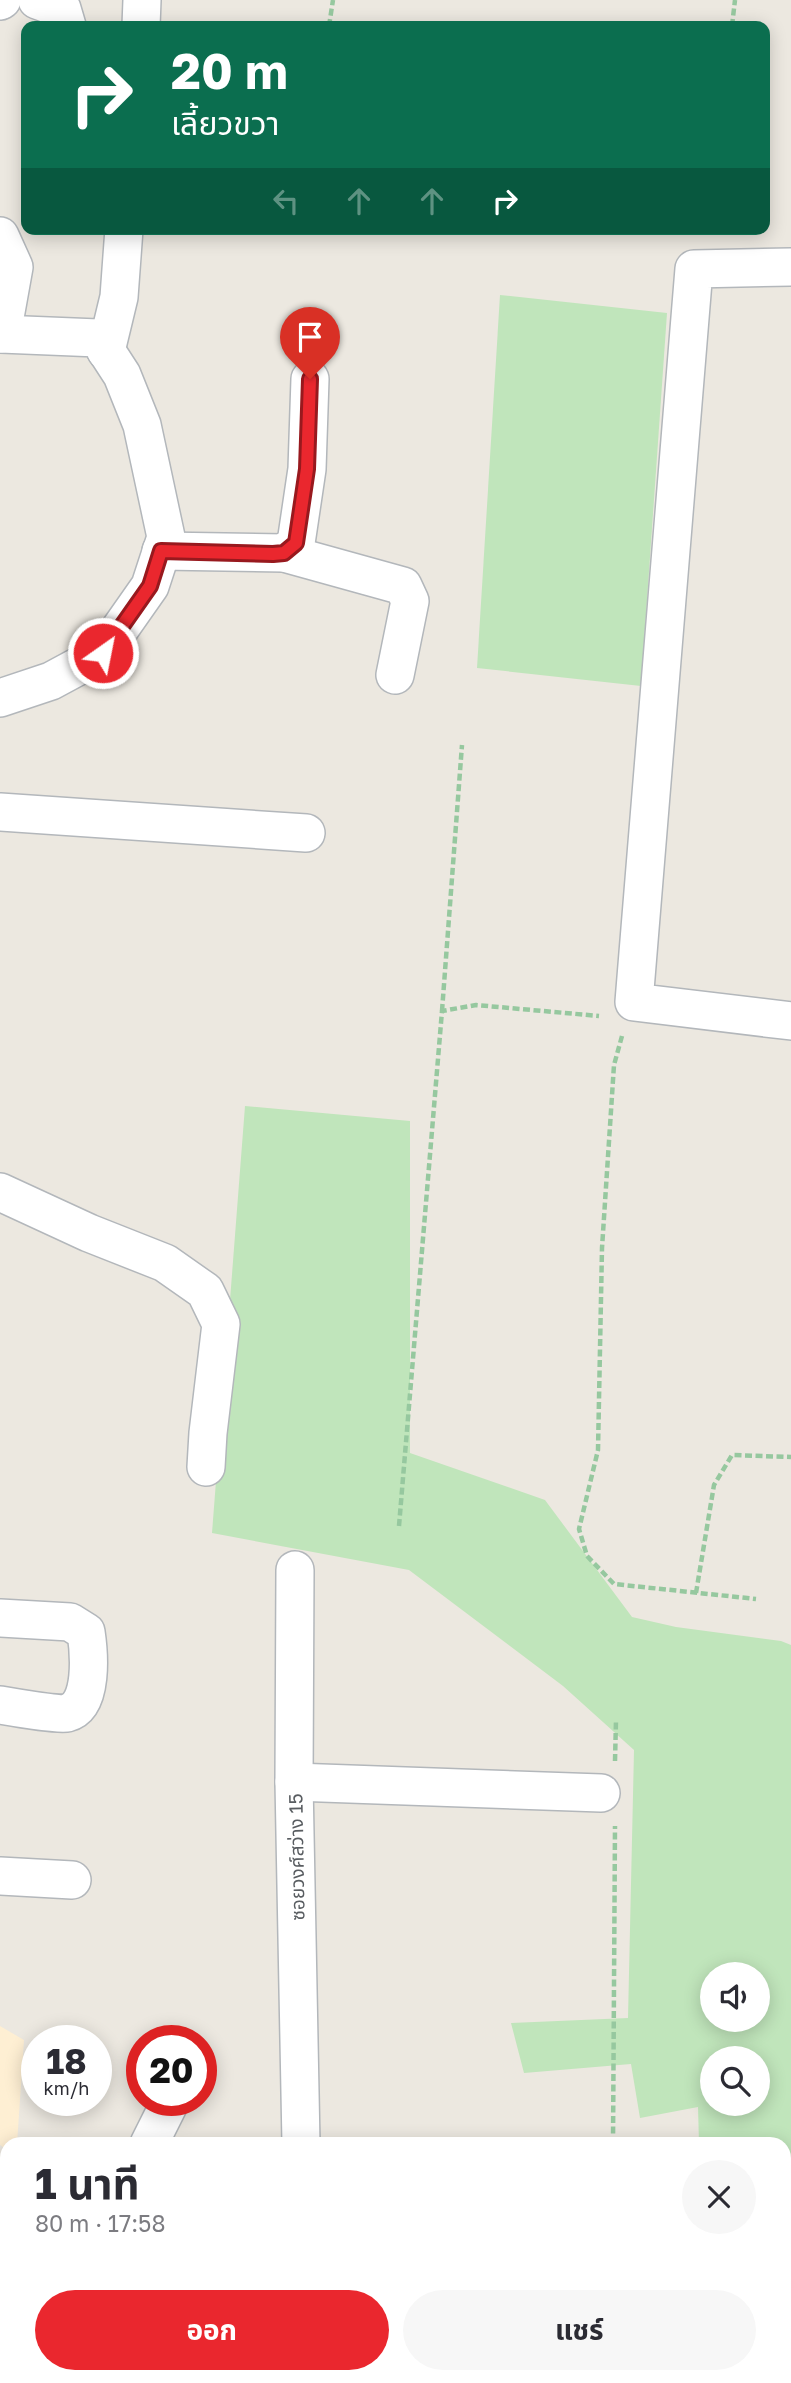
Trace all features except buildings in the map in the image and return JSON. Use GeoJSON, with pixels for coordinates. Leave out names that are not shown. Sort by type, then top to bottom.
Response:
{"type":"FeatureCollection","features":[{"type":"Feature","properties":{"kind":"street"},"geometry":{"type":"LineString","coordinates":[[37,0],[62,9],[66,21]]}},
{"type":"Feature","properties":{"kind":"street"},"geometry":{"type":"LineString","coordinates":[[141,21],[142,0]]}},
{"type":"Feature","properties":{"kind":"street"},"geometry":{"type":"LineString","coordinates":[[0,698],[51,681],[103,653],[150,586],[166,537],[142,425],[122,375],[98,338],[1,334],[14,267],[11,234]]}},
{"type":"Feature","properties":{"kind":"street"},"geometry":{"type":"LineString","coordinates":[[106,351],[119,297],[124,235]]}},
{"type":"Feature","properties":{"kind":"street"},"geometry":{"type":"LineString","coordinates":[[791,267],[694,268],[630,1010],[791,1021]]}},
{"type":"Feature","properties":{"kind":"street"},"geometry":{"type":"LineString","coordinates":[[284,553],[296,543],[307,469],[310,379]]}},
{"type":"Feature","properties":{"kind":"street"},"geometry":{"type":"LineString","coordinates":[[161,551],[284,553],[403,586],[410,601],[396,675]]}},
{"type":"Feature","properties":{"kind":"street"},"geometry":{"type":"LineString","coordinates":[[0,812],[306,832]]}},
{"type":"Feature","properties":{"kind":"street"},"geometry":{"type":"LineString","coordinates":[[0,1192],[89,1233],[165,1263],[205,1291],[221,1325],[206,1467]]}},
{"type":"Feature","properties":{"kind":"street","name":"ซอยวงศ์สว่าง 15"},"geometry":{"type":"LineString","coordinates":[[295,1570],[294,1782],[301,2137]]}},
{"type":"Feature","properties":{"kind":"street"},"geometry":{"type":"LineString","coordinates":[[0,1618],[70,1622],[86,1632],[90,1656],[86,1687],[78,1706],[66,1714],[0,1705]]}},
{"type":"Feature","properties":{"kind":"street"},"geometry":{"type":"LineString","coordinates":[[294,1782],[610,1793]]}},
{"type":"Feature","properties":{"kind":"street"},"geometry":{"type":"LineString","coordinates":[[0,1876],[72,1880]]}},
{"type":"Feature","properties":{"kind":"street"},"geometry":{"type":"LineString","coordinates":[[153,2137],[164,2116]]}},
{"type":"Feature","properties":{"kind":"path"},"geometry":{"type":"LineString","coordinates":[[330,21],[333,0]]}},
{"type":"Feature","properties":{"kind":"path"},"geometry":{"type":"LineString","coordinates":[[733,21],[735,0]]}},
{"type":"Feature","properties":{"kind":"path"},"geometry":{"type":"LineString","coordinates":[[399,1526],[462,745]]}},
{"type":"Feature","properties":{"kind":"path"},"geometry":{"type":"LineString","coordinates":[[442,1011],[476,1005],[630,1010],[614,1065],[613,1078],[602,1248],[598,1450],[579,1529],[587,1556],[614,1584],[756,1599]]}},
{"type":"Feature","properties":{"kind":"path"},"geometry":{"type":"LineString","coordinates":[[696,1593],[714,1485],[732,1455],[791,1457]]}},
{"type":"Feature","properties":{"kind":"path"},"geometry":{"type":"LineString","coordinates":[[613,2137],[610,1793],[616,1720]]}},
{"type":"Feature","properties":{"kind":"shaded area"},"geometry":{"type":"Polygon","coordinates":[[[0,2026],[21,2038],[17,2137],[0,2137],[0,2026]]]}},
{"type":"Feature","properties":{"kind":"green space"},"geometry":{"type":"Polygon","coordinates":[[[500,295],[667,313],[641,686],[477,668],[500,295]]]}},
{"type":"Feature","properties":{"kind":"green space"},"geometry":{"type":"Polygon","coordinates":[[[245,1106],[410,1121],[410,1453],[545,1500],[632,1617],[676,1627],[781,1641],[791,1645],[791,2137],[699,2137],[698,2107],[640,2118],[631,2064],[524,2073],[511,2023],[628,2018],[634,1750],[563,1686],[409,1570],[212,1533],[245,1106]]]}},
{"type":"Feature","properties":{"kind":"route"},"geometry":{"type":"LineString","coordinates":[[103,653],[150,586],[161,551],[273,554],[284,553],[296,543],[307,469],[310,379]]}}]}
